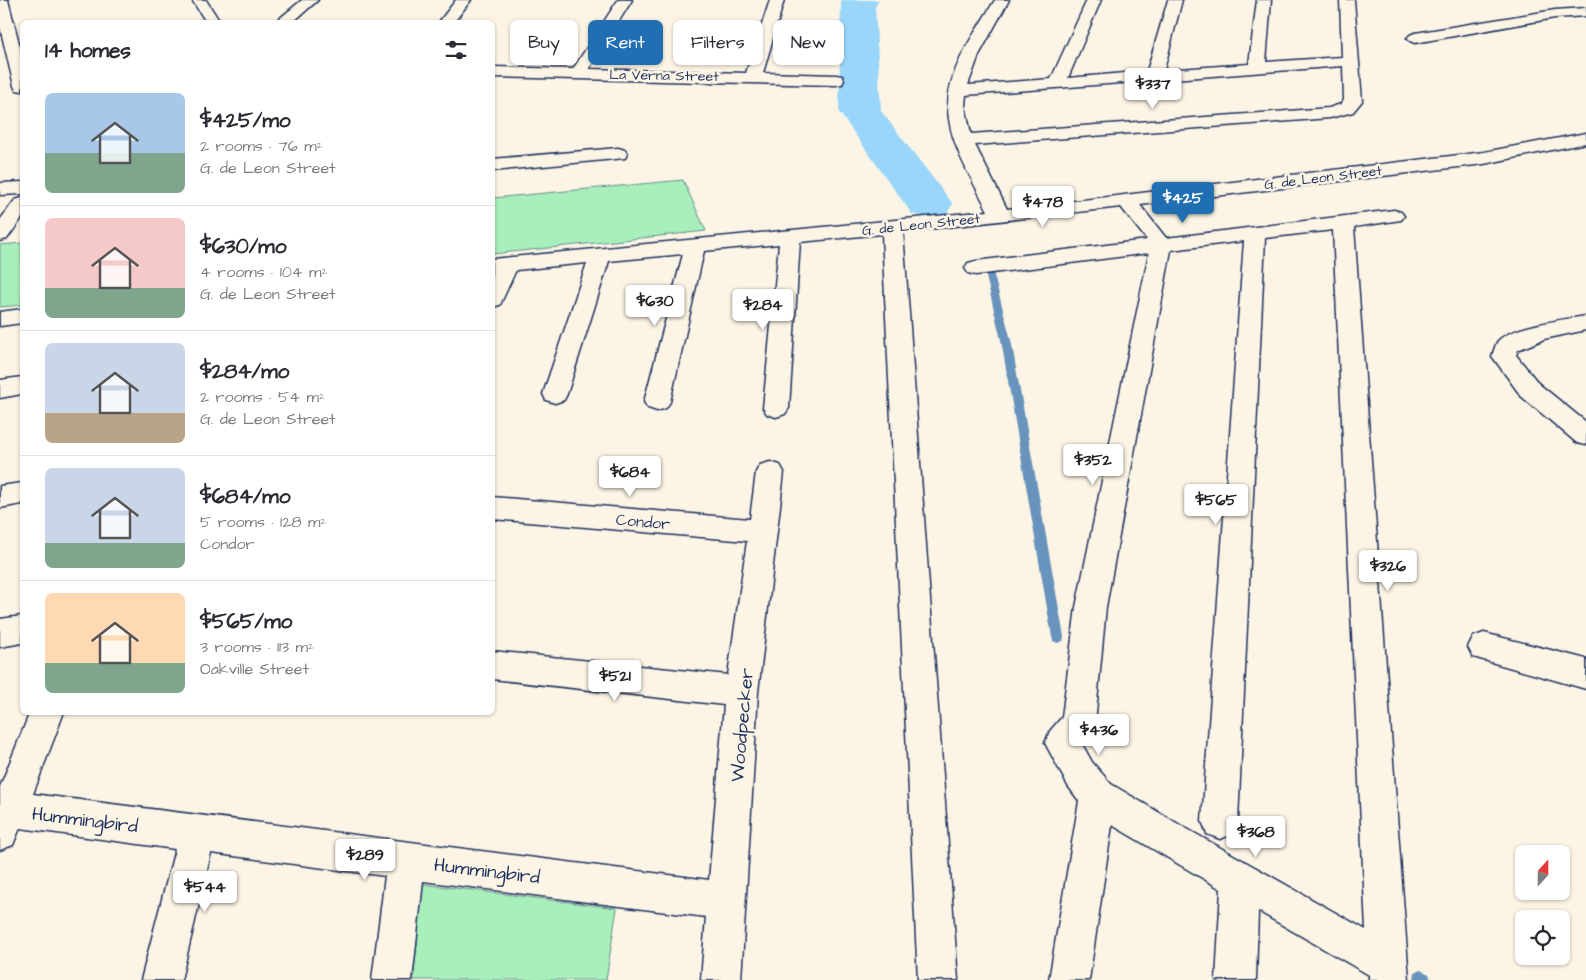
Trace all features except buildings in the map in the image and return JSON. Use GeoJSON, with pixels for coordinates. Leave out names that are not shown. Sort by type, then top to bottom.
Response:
{"type":"FeatureCollection","features":[{"type":"Feature","properties":{"kind":"street"},"geometry":{"type":"LineString","coordinates":[[0,0],[20,78]]}},
{"type":"Feature","properties":{"kind":"street"},"geometry":{"type":"LineString","coordinates":[[198,0],[212,20]]}},
{"type":"Feature","properties":{"kind":"street"},"geometry":{"type":"LineString","coordinates":[[286,20],[311,0]]}},
{"type":"Feature","properties":{"kind":"street"},"geometry":{"type":"LineString","coordinates":[[448,20],[464,0]]}},
{"type":"Feature","properties":{"kind":"street"},"geometry":{"type":"LineString","coordinates":[[579,73],[625,0]]}},
{"type":"Feature","properties":{"kind":"street"},"geometry":{"type":"LineString","coordinates":[[753,78],[777,0]]}},
{"type":"Feature","properties":{"kind":"street"},"geometry":{"type":"LineString","coordinates":[[1000,216],[964,140],[956,105],[957,91],[967,64],[1002,0]]}},
{"type":"Feature","properties":{"kind":"street"},"geometry":{"type":"LineString","coordinates":[[1056,83],[1094,0]]}},
{"type":"Feature","properties":{"kind":"street"},"geometry":{"type":"LineString","coordinates":[[1154,76],[1174,0]]}},
{"type":"Feature","properties":{"kind":"street"},"geometry":{"type":"LineString","coordinates":[[1257,68],[1264,0]]}},
{"type":"Feature","properties":{"kind":"street"},"geometry":{"type":"LineString","coordinates":[[964,140],[1330,113],[1348,108],[1353,101],[1349,61],[1347,0]]}},
{"type":"Feature","properties":{"kind":"street"},"geometry":{"type":"LineString","coordinates":[[1549,0],[1555,14],[1579,28]]}},
{"type":"Feature","properties":{"kind":"street"},"geometry":{"type":"LineString","coordinates":[[1415,38],[1555,14],[1586,12]]}},
{"type":"Feature","properties":{"kind":"street"},"geometry":{"type":"LineString","coordinates":[[957,91],[1349,61]]}},
{"type":"Feature","properties":{"kind":"street","name":"La Verna Street"},"geometry":{"type":"LineString","coordinates":[[495,72],[836,80]]}},
{"type":"Feature","properties":{"kind":"street","name":"G. de Leon Street"},"geometry":{"type":"LineString","coordinates":[[500,265],[1000,216],[1484,158],[1586,138]]}},
{"type":"Feature","properties":{"kind":"street"},"geometry":{"type":"LineString","coordinates":[[495,165],[618,154]]}},
{"type":"Feature","properties":{"kind":"street"},"geometry":{"type":"LineString","coordinates":[[0,189],[20,188]]}},
{"type":"Feature","properties":{"kind":"street"},"geometry":{"type":"LineString","coordinates":[[1126,201],[1161,245],[1091,607],[1078,723],[1062,743],[1080,774],[1098,796],[1240,880],[1389,972]]}},
{"type":"Feature","properties":{"kind":"street"},"geometry":{"type":"LineString","coordinates":[[0,235],[20,207]]}},
{"type":"Feature","properties":{"kind":"street"},"geometry":{"type":"LineString","coordinates":[[976,268],[1394,216]]}},
{"type":"Feature","properties":{"kind":"street"},"geometry":{"type":"LineString","coordinates":[[1343,223],[1389,972]]}},
{"type":"Feature","properties":{"kind":"street"},"geometry":{"type":"LineString","coordinates":[[892,227],[938,980]]}},
{"type":"Feature","properties":{"kind":"street"},"geometry":{"type":"LineString","coordinates":[[1220,820],[1255,234]]}},
{"type":"Feature","properties":{"kind":"street"},"geometry":{"type":"LineString","coordinates":[[776,408],[790,237]]}},
{"type":"Feature","properties":{"kind":"street"},"geometry":{"type":"LineString","coordinates":[[657,402],[695,246]]}},
{"type":"Feature","properties":{"kind":"street"},"geometry":{"type":"LineString","coordinates":[[555,394],[600,255]]}},
{"type":"Feature","properties":{"kind":"street"},"geometry":{"type":"LineString","coordinates":[[495,287],[500,265]]}},
{"type":"Feature","properties":{"kind":"street"},"geometry":{"type":"LineString","coordinates":[[0,319],[20,316]]}},
{"type":"Feature","properties":{"kind":"street"},"geometry":{"type":"LineString","coordinates":[[1586,323],[1518,339],[1507,346],[1504,356],[1530,390],[1586,436]]}},
{"type":"Feature","properties":{"kind":"street"},"geometry":{"type":"LineString","coordinates":[[0,389],[20,386]]}},
{"type":"Feature","properties":{"kind":"street","name":"Woodpecker"},"geometry":{"type":"LineString","coordinates":[[721,980],[742,692],[770,472]]}},
{"type":"Feature","properties":{"kind":"street"},"geometry":{"type":"LineString","coordinates":[[0,497],[20,494]]}},
{"type":"Feature","properties":{"kind":"street","name":"Condor"},"geometry":{"type":"LineString","coordinates":[[495,508],[764,531]]}},
{"type":"Feature","properties":{"kind":"street"},"geometry":{"type":"LineString","coordinates":[[0,633],[20,630]]}},
{"type":"Feature","properties":{"kind":"street"},"geometry":{"type":"LineString","coordinates":[[1484,648],[1586,674]]}},
{"type":"Feature","properties":{"kind":"street"},"geometry":{"type":"LineString","coordinates":[[495,665],[742,692]]}},
{"type":"Feature","properties":{"kind":"street"},"geometry":{"type":"LineString","coordinates":[[4,821],[46,715]]}},
{"type":"Feature","properties":{"kind":"street"},"geometry":{"type":"LineString","coordinates":[[1069,980],[1098,796]]}},
{"type":"Feature","properties":{"kind":"street","name":"Hummingbird"},"geometry":{"type":"LineString","coordinates":[[4,821],[197,834],[727,901]]}},
{"type":"Feature","properties":{"kind":"street"},"geometry":{"type":"LineString","coordinates":[[161,980],[197,834]]}},
{"type":"Feature","properties":{"kind":"street"},"geometry":{"type":"LineString","coordinates":[[392,980],[406,860]]}},
{"type":"Feature","properties":{"kind":"street"},"geometry":{"type":"LineString","coordinates":[[1236,980],[1240,880]]}},
{"type":"Feature","properties":{"kind":"green space"},"geometry":{"type":"Polygon","coordinates":[[[683,180],[706,231],[495,254],[495,198],[683,180]]]}},
{"type":"Feature","properties":{"kind":"green space"},"geometry":{"type":"Polygon","coordinates":[[[20,243],[20,305],[0,307],[0,245],[20,243]]]}},
{"type":"Feature","properties":{"kind":"green space"},"geometry":{"type":"Polygon","coordinates":[[[423,884],[617,908],[606,980],[413,980],[423,884]]]}},
{"type":"Feature","properties":{"kind":"waterway"},"geometry":{"type":"LineString","coordinates":[[862,0],[857,2],[860,112],[929,204]]}},
{"type":"Feature","properties":{"kind":"waterway"},"geometry":{"type":"LineString","coordinates":[[989,272],[1006,340],[1058,637]]}}]}
